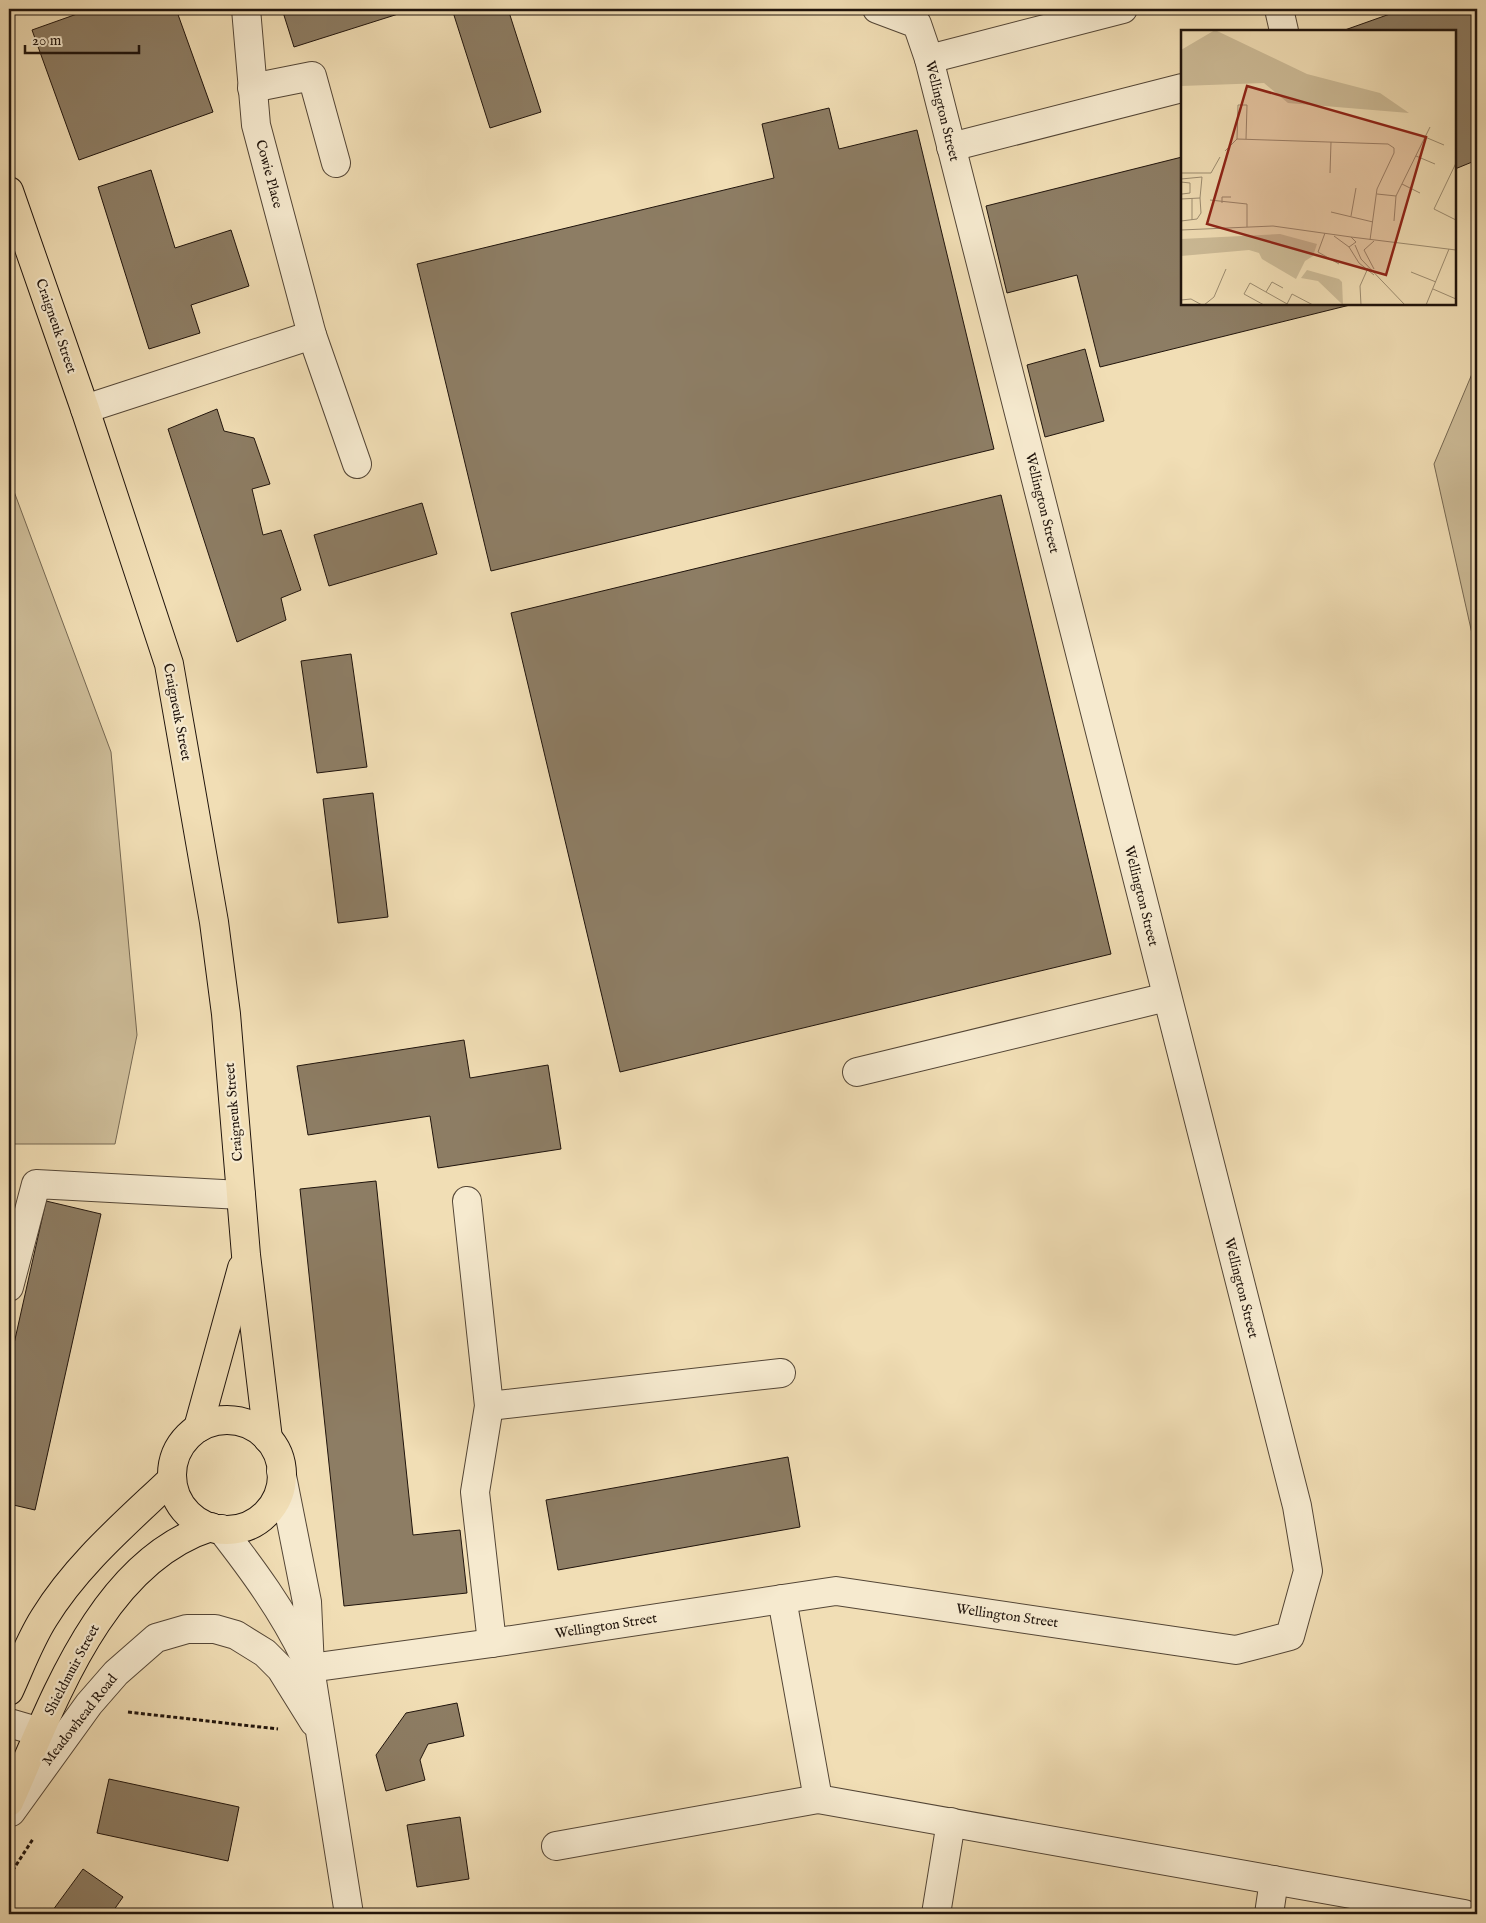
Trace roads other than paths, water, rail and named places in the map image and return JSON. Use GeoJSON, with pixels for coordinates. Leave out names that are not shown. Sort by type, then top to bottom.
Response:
{"type":"FeatureCollection","features":[{"type":"Feature","properties":{"kind":"main road","name":"Craigneuk Street"},"geometry":{"type":"LineString","coordinates":[[9,191],[85,409],[169,664],[214,922],[226,1014],[246,1255],[268,1439]]}},
{"type":"Feature","properties":{"kind":"main road","name":"Craigneuk Street"},"geometry":{"type":"LineString","coordinates":[[198,1428],[246,1255]]}},
{"type":"Feature","properties":{"kind":"main road"},"geometry":{"type":"LineString","coordinates":[[223,1420],[240,1421],[255,1428],[268,1439],[278,1454],[281,1471],[280,1490],[271,1507],[258,1520],[240,1528],[216,1528],[203,1524],[187,1513],[176,1497],[172,1479],[173,1462],[180,1446],[191,1432],[198,1428],[205,1424],[223,1420]]}},
{"type":"Feature","properties":{"kind":"main road"},"geometry":{"type":"LineString","coordinates":[[9,1690],[44,1618],[67,1587],[91,1558],[172,1479]]}},
{"type":"Feature","properties":{"kind":"main road","name":"Shieldmuir Street"},"geometry":{"type":"LineString","coordinates":[[9,1802],[64,1678],[89,1632],[117,1594],[149,1563],[166,1550],[197,1531],[216,1528]]}},
{"type":"Feature","properties":{"kind":"street","name":"Cowie Place"},"geometry":{"type":"LineString","coordinates":[[246,9],[256,125],[312,335],[357,464]]}},
{"type":"Feature","properties":{"kind":"street","name":"Wellington Street"},"geometry":{"type":"LineString","coordinates":[[310,1668],[492,1643],[836,1591],[1236,1650],[1290,1636],[1308,1571],[1297,1506],[929,59],[917,24],[877,9]]}},
{"type":"Feature","properties":{"kind":"street"},"geometry":{"type":"LineString","coordinates":[[929,59],[1123,9]]}},
{"type":"Feature","properties":{"kind":"street"},"geometry":{"type":"LineString","coordinates":[[1279,9],[1284,30]]}},
{"type":"Feature","properties":{"kind":"street"},"geometry":{"type":"LineString","coordinates":[[252,88],[312,76],[336,163]]}},
{"type":"Feature","properties":{"kind":"street"},"geometry":{"type":"LineString","coordinates":[[951,147],[1181,88]]}},
{"type":"Feature","properties":{"kind":"street"},"geometry":{"type":"LineString","coordinates":[[85,409],[312,335]]}},
{"type":"Feature","properties":{"kind":"street"},"geometry":{"type":"LineString","coordinates":[[857,1072],[1167,997]]}},
{"type":"Feature","properties":{"kind":"street"},"geometry":{"type":"LineString","coordinates":[[9,1287],[36,1184],[241,1195]]}},
{"type":"Feature","properties":{"kind":"street"},"geometry":{"type":"LineString","coordinates":[[467,1201],[489,1406],[475,1492],[492,1643]]}},
{"type":"Feature","properties":{"kind":"street"},"geometry":{"type":"LineString","coordinates":[[489,1406],[781,1373]]}},
{"type":"Feature","properties":{"kind":"street","name":"Meadowhead Road"},"geometry":{"type":"LineString","coordinates":[[281,1471],[307,1602],[310,1668],[349,1914]]}},
{"type":"Feature","properties":{"kind":"street","name":"Meadowhead Road"},"geometry":{"type":"LineString","coordinates":[[216,1528],[260,1581],[291,1628],[310,1668]]}},
{"type":"Feature","properties":{"kind":"street"},"geometry":{"type":"LineString","coordinates":[[782,1599],[818,1799]]}},
{"type":"Feature","properties":{"kind":"street","name":"Meadowhead Road"},"geometry":{"type":"LineString","coordinates":[[9,1815],[89,1704],[116,1673],[156,1638],[186,1629],[215,1628],[236,1635],[265,1653],[281,1669],[321,1734]]}},
{"type":"Feature","properties":{"kind":"street"},"geometry":{"type":"LineString","coordinates":[[9,1723],[40,1732]]}},
{"type":"Feature","properties":{"kind":"street"},"geometry":{"type":"LineString","coordinates":[[556,1846],[818,1799],[1464,1914]]}},
{"type":"Feature","properties":{"kind":"street"},"geometry":{"type":"LineString","coordinates":[[936,1914],[951,1822]]}},
{"type":"Feature","properties":{"kind":"street"},"geometry":{"type":"LineString","coordinates":[[1269,1914],[1274,1880]]}}]}
